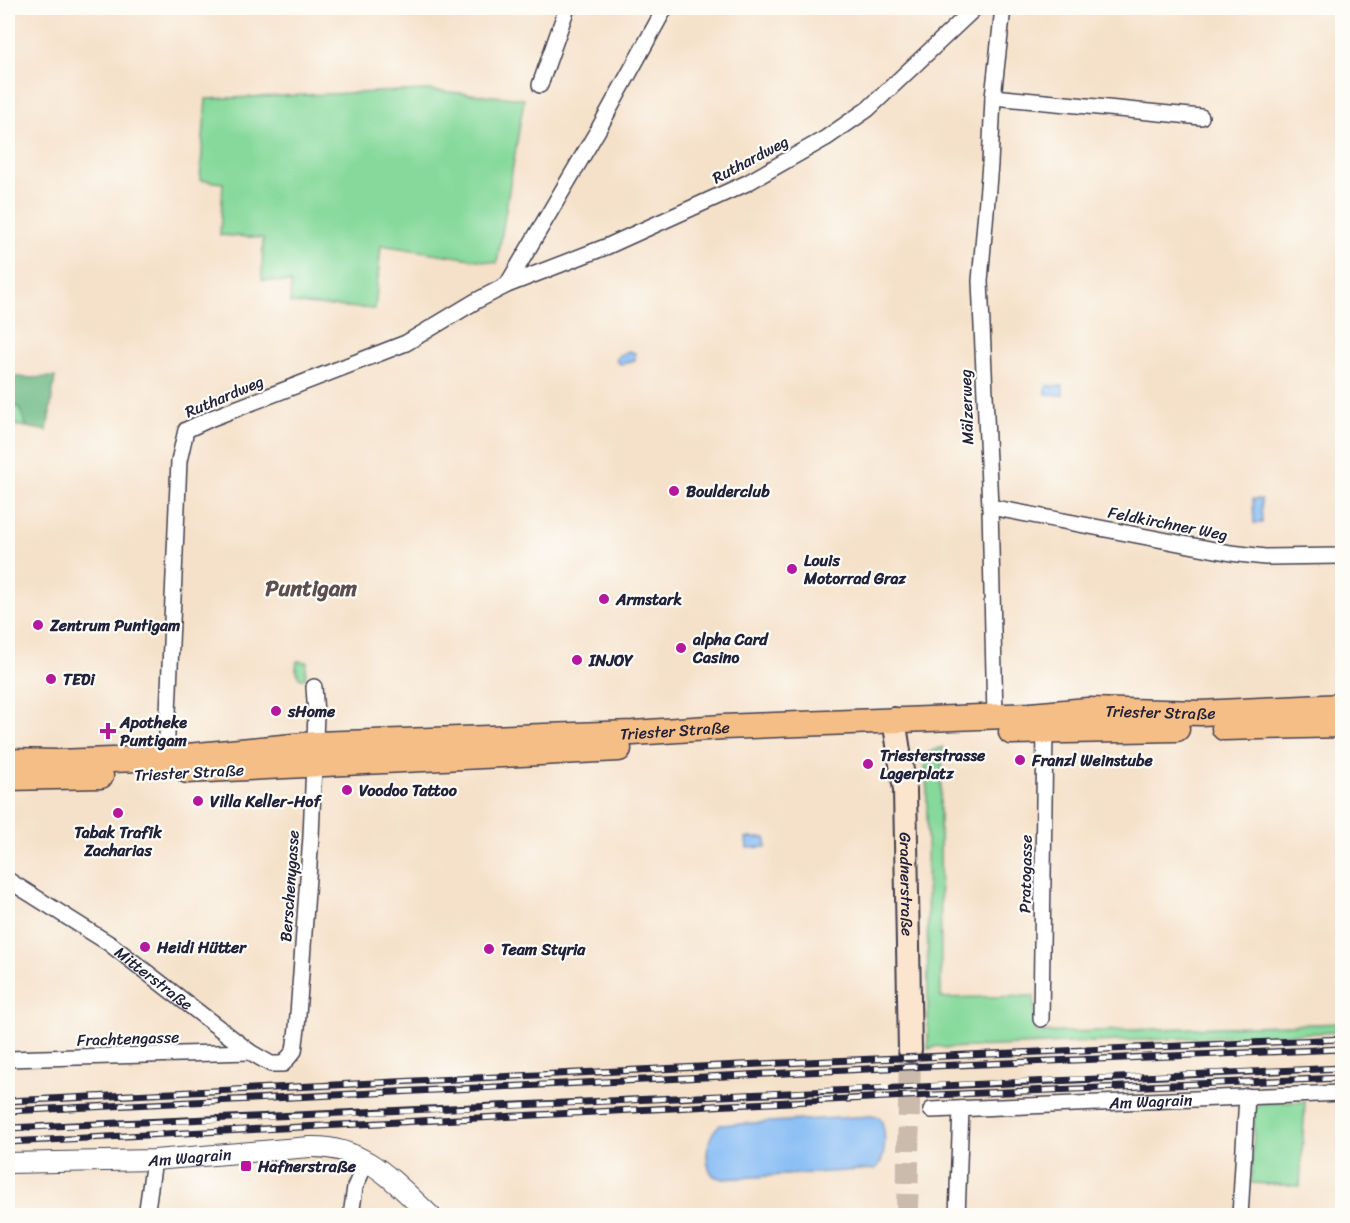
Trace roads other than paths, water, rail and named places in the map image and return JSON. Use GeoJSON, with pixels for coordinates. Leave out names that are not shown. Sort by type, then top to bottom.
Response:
{"type":"FeatureCollection","features":[{"type":"Feature","properties":{"kind":"main road","name":"Triester Straße"},"geometry":{"type":"LineString","coordinates":[[894,727],[995,716],[1094,710],[1201,713],[1342,705]]}},
{"type":"Feature","properties":{"kind":"main road","name":"Triester Straße"},"geometry":{"type":"LineString","coordinates":[[8,778],[64,779],[314,755],[633,733],[894,727],[1045,730],[1342,725]]}},
{"type":"Feature","properties":{"kind":"main road","name":"Gradnerstraße"},"geometry":{"type":"LineString","coordinates":[[894,727],[905,790],[910,1050]]}},
{"type":"Feature","properties":{"kind":"main road","name":"Triester Straße"},"geometry":{"type":"LineString","coordinates":[[8,761],[57,762],[314,755]]}},
{"type":"Feature","properties":{"kind":"street"},"geometry":{"type":"LineString","coordinates":[[540,84],[567,8]]}},
{"type":"Feature","properties":{"kind":"street"},"geometry":{"type":"LineString","coordinates":[[507,285],[598,130],[665,8]]}},
{"type":"Feature","properties":{"kind":"street","name":"Ruthardweg"},"geometry":{"type":"LineString","coordinates":[[166,758],[179,461],[186,430],[406,344],[507,285],[608,246],[747,183],[826,138],[868,109],[975,8]]}},
{"type":"Feature","properties":{"kind":"street","name":"Mälzerweg"},"geometry":{"type":"LineString","coordinates":[[995,716],[990,507],[980,281],[993,97],[1003,8]]}},
{"type":"Feature","properties":{"kind":"street"},"geometry":{"type":"LineString","coordinates":[[993,97],[1201,117]]}},
{"type":"Feature","properties":{"kind":"street","name":"Feldkirchner Weg"},"geometry":{"type":"LineString","coordinates":[[990,507],[1231,553],[1265,557],[1342,556]]}},
{"type":"Feature","properties":{"kind":"street","name":"Berschenygasse"},"geometry":{"type":"LineString","coordinates":[[294,1050],[314,755],[316,714],[314,687]]}},
{"type":"Feature","properties":{"kind":"street","name":"Pratogasse"},"geometry":{"type":"LineString","coordinates":[[1041,1019],[1045,730]]}},
{"type":"Feature","properties":{"kind":"street","name":"Mitterstraße"},"geometry":{"type":"LineString","coordinates":[[8,880],[110,944],[250,1052],[271,1064],[284,1064],[294,1050]]}},
{"type":"Feature","properties":{"kind":"street","name":"Frachtengasse"},"geometry":{"type":"LineString","coordinates":[[8,1059],[250,1052]]}},
{"type":"Feature","properties":{"kind":"street","name":"Am Wagrain"},"geometry":{"type":"LineString","coordinates":[[931,1110],[1342,1093]]}},
{"type":"Feature","properties":{"kind":"street"},"geometry":{"type":"LineString","coordinates":[[1240,1215],[1247,1096]]}},
{"type":"Feature","properties":{"kind":"street"},"geometry":{"type":"LineString","coordinates":[[957,1215],[961,1108]]}},
{"type":"Feature","properties":{"kind":"street","name":"Am Wagrain"},"geometry":{"type":"LineString","coordinates":[[8,1163],[154,1160],[321,1147],[343,1150],[367,1160]]}},
{"type":"Feature","properties":{"kind":"street"},"geometry":{"type":"LineString","coordinates":[[146,1215],[154,1160]]}},
{"type":"Feature","properties":{"kind":"street"},"geometry":{"type":"LineString","coordinates":[[351,1215],[355,1187],[367,1160],[431,1215]]}},
{"type":"Feature","properties":{"kind":"water"},"geometry":{"type":"Polygon","coordinates":[[[629,351],[635,353],[635,360],[618,363],[616,359],[619,355],[629,351]]]}},
{"type":"Feature","properties":{"kind":"water"},"geometry":{"type":"Polygon","coordinates":[[[1046,386],[1063,386],[1063,395],[1046,394],[1046,386]]]}},
{"type":"Feature","properties":{"kind":"water"},"geometry":{"type":"Polygon","coordinates":[[[1253,499],[1261,499],[1262,523],[1254,523],[1253,499]]]}},
{"type":"Feature","properties":{"kind":"water"},"geometry":{"type":"Polygon","coordinates":[[[746,838],[766,838],[766,847],[747,848],[746,838]]]}},
{"type":"Feature","properties":{"kind":"water"},"geometry":{"type":"Polygon","coordinates":[[[879,1117],[882,1122],[884,1136],[884,1152],[875,1169],[723,1179],[714,1176],[710,1171],[707,1157],[709,1142],[720,1125],[879,1117]]]}},
{"type":"Feature","properties":{"kind":"tunnel"},"geometry":{"type":"LineString","coordinates":[[907,1216],[910,1050]]}},
{"type":"Feature","properties":{"kind":"railway"},"geometry":{"type":"LineString","coordinates":[[8,1101],[760,1064],[1342,1039]]}},
{"type":"Feature","properties":{"kind":"railway"},"geometry":{"type":"LineString","coordinates":[[8,1111],[908,1067],[1342,1049]]}},
{"type":"Feature","properties":{"kind":"railway"},"geometry":{"type":"LineString","coordinates":[[8,1128],[1342,1068]]}},
{"type":"Feature","properties":{"kind":"railway"},"geometry":{"type":"LineString","coordinates":[[8,1142],[908,1096],[1342,1078]]}},
{"type":"Feature","properties":{"kind":"place","name":"Boulderclub"},"geometry":{"type":"Point","coordinates":[674,491]}},
{"type":"Feature","properties":{"kind":"place","name":"Louis Motorrad Graz"},"geometry":{"type":"Point","coordinates":[792,569]}},
{"type":"Feature","properties":{"kind":"place","name":"Armstark"},"geometry":{"type":"Point","coordinates":[604,599]}},
{"type":"Feature","properties":{"kind":"place","name":"Zentrum Puntigam"},"geometry":{"type":"Point","coordinates":[38,625]}},
{"type":"Feature","properties":{"kind":"place","name":"alpha Card Casino"},"geometry":{"type":"Point","coordinates":[681,648]}},
{"type":"Feature","properties":{"kind":"place","name":"INJOY"},"geometry":{"type":"Point","coordinates":[577,660]}},
{"type":"Feature","properties":{"kind":"place","name":"TEDi"},"geometry":{"type":"Point","coordinates":[51,679]}},
{"type":"Feature","properties":{"kind":"place","name":"sHome"},"geometry":{"type":"Point","coordinates":[276,711]}},
{"type":"Feature","properties":{"kind":"place","name":"Apotheke Puntigam"},"geometry":{"type":"Point","coordinates":[108,731]}},
{"type":"Feature","properties":{"kind":"place","name":"Franzl Weinstube"},"geometry":{"type":"Point","coordinates":[1020,760]}},
{"type":"Feature","properties":{"kind":"place","name":"Triesterstrasse Lagerplatz"},"geometry":{"type":"Point","coordinates":[868,764]}},
{"type":"Feature","properties":{"kind":"place","name":"Voodoo Tattoo"},"geometry":{"type":"Point","coordinates":[347,790]}},
{"type":"Feature","properties":{"kind":"place","name":"Villa Keller-Hof"},"geometry":{"type":"Point","coordinates":[198,801]}},
{"type":"Feature","properties":{"kind":"place","name":"Tabak Trafik Zacharias"},"geometry":{"type":"Point","coordinates":[118,813]}},
{"type":"Feature","properties":{"kind":"place","name":"Heidi Hütter"},"geometry":{"type":"Point","coordinates":[145,947]}},
{"type":"Feature","properties":{"kind":"place","name":"Team Styria"},"geometry":{"type":"Point","coordinates":[489,949]}},
{"type":"Feature","properties":{"kind":"place","name":"Hafnerstraße"},"geometry":{"type":"Point","coordinates":[246,1166]}},
{"type":"Feature","properties":{"kind":"district","name":"Puntigam"},"geometry":{"type":"Point","coordinates":[311,588]}}]}
